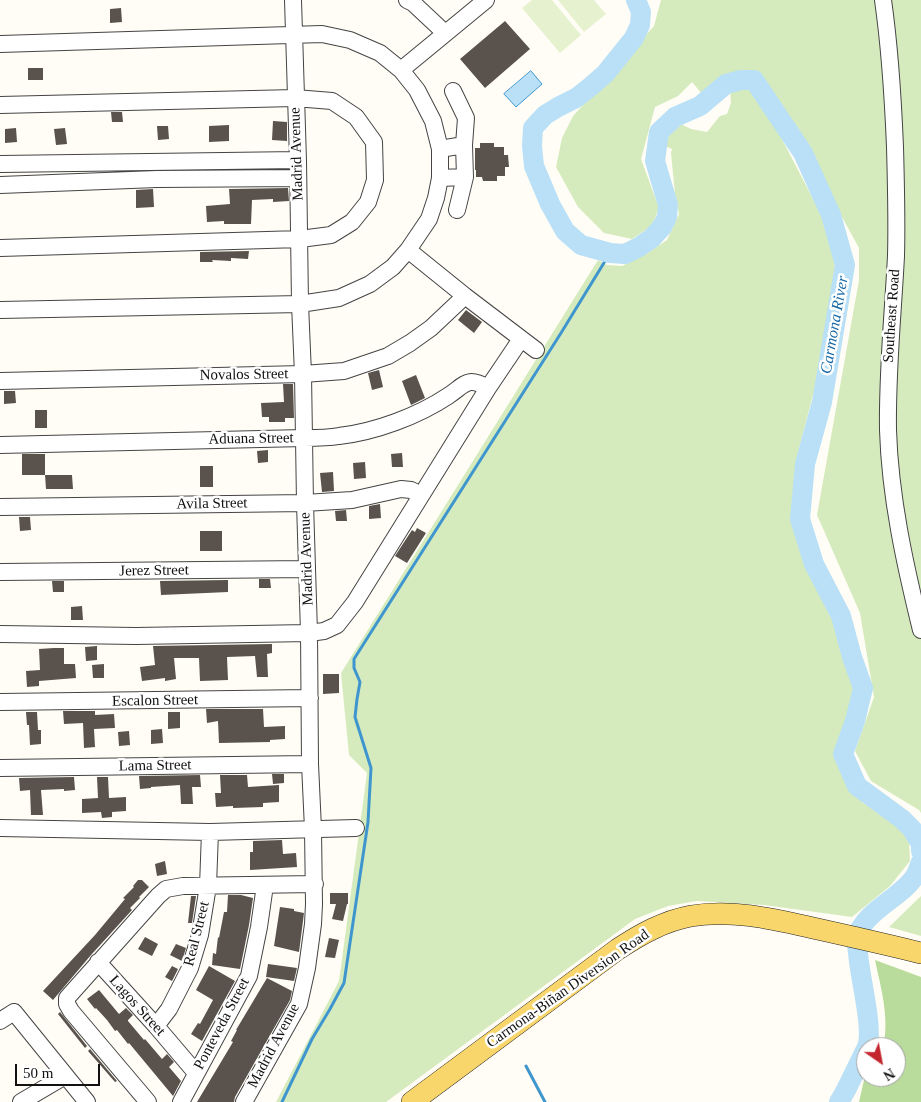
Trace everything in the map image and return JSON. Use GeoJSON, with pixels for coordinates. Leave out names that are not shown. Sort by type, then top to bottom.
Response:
{"type":"FeatureCollection","features":[{"type":"Feature","properties":{"kind":"main road","name":"Carmona-Biñan Diversion Road"},"geometry":{"type":"LineString","coordinates":[[412,1102],[618,949],[636,937],[672,921],[692,916],[713,914],[756,916],[921,953]]}},
{"type":"Feature","properties":{"kind":"street","name":"Madrid Avenue"},"geometry":{"type":"LineString","coordinates":[[244,1102],[298,1004],[307,968],[313,924],[315,884],[310,764],[309,633],[293,0]]}},
{"type":"Feature","properties":{"kind":"street"},"geometry":{"type":"LineString","coordinates":[[407,0],[413,3],[445,33]]}},
{"type":"Feature","properties":{"kind":"street"},"geometry":{"type":"LineString","coordinates":[[402,70],[486,0]]}},
{"type":"Feature","properties":{"kind":"street","name":"Southeast Road"},"geometry":{"type":"LineString","coordinates":[[883,0],[890,54],[897,216],[894,298],[888,378],[888,431],[896,508],[908,576],[921,630]]}},
{"type":"Feature","properties":{"kind":"street"},"geometry":{"type":"LineString","coordinates":[[0,44],[293,34],[322,34],[350,40],[380,53],[402,70],[417,90],[432,121],[440,149],[440,178],[436,198],[429,219],[408,250],[393,267],[370,284],[339,298],[300,304],[0,310]]}},
{"type":"Feature","properties":{"kind":"street"},"geometry":{"type":"LineString","coordinates":[[453,91],[466,118],[464,145],[465,177],[457,210]]}},
{"type":"Feature","properties":{"kind":"street"},"geometry":{"type":"LineString","coordinates":[[0,105],[295,98],[332,101],[356,117],[374,142],[375,180],[368,202],[352,222],[331,235],[300,239],[0,248]]}},
{"type":"Feature","properties":{"kind":"street"},"geometry":{"type":"LineString","coordinates":[[440,149],[464,145]]}},
{"type":"Feature","properties":{"kind":"street"},"geometry":{"type":"LineString","coordinates":[[0,184],[298,160]]}},
{"type":"Feature","properties":{"kind":"street"},"geometry":{"type":"LineString","coordinates":[[0,164],[298,178]]}},
{"type":"Feature","properties":{"kind":"street"},"geometry":{"type":"LineString","coordinates":[[440,178],[465,177]]}},
{"type":"Feature","properties":{"kind":"street"},"geometry":{"type":"LineString","coordinates":[[408,250],[536,350]]}},
{"type":"Feature","properties":{"kind":"street","name":"Novalos Street"},"geometry":{"type":"LineString","coordinates":[[0,381],[303,374],[344,371],[388,356],[410,343],[431,328],[465,296]]}},
{"type":"Feature","properties":{"kind":"street"},"geometry":{"type":"LineString","coordinates":[[0,634],[136,636],[309,633],[324,631],[337,625],[355,602],[488,388],[521,339]]}},
{"type":"Feature","properties":{"kind":"street","name":"Aduana Street"},"geometry":{"type":"LineString","coordinates":[[0,445],[340,436],[376,428],[414,415],[472,381],[488,388]]}},
{"type":"Feature","properties":{"kind":"street","name":"Avila Street"},"geometry":{"type":"LineString","coordinates":[[0,507],[305,503],[352,500],[401,490],[411,490],[421,495]]}},
{"type":"Feature","properties":{"kind":"street","name":"Jerez Street"},"geometry":{"type":"LineString","coordinates":[[0,572],[307,569]]}},
{"type":"Feature","properties":{"kind":"street","name":"Escalon Street"},"geometry":{"type":"LineString","coordinates":[[0,702],[310,698]]}},
{"type":"Feature","properties":{"kind":"street","name":"Lama Street"},"geometry":{"type":"LineString","coordinates":[[0,768],[310,764]]}},
{"type":"Feature","properties":{"kind":"street"},"geometry":{"type":"LineString","coordinates":[[0,828],[210,832],[356,828]]}},
{"type":"Feature","properties":{"kind":"street","name":"Real Street"},"geometry":{"type":"LineString","coordinates":[[156,1026],[169,1009],[190,968],[200,935],[208,886],[210,832]]}},
{"type":"Feature","properties":{"kind":"street","name":"Ponteveda Street"},"geometry":{"type":"LineString","coordinates":[[181,1102],[249,976],[265,884]]}},
{"type":"Feature","properties":{"kind":"street"},"geometry":{"type":"LineString","coordinates":[[148,1102],[71,1011],[67,1004],[67,998],[166,889],[183,886],[315,884]]}},
{"type":"Feature","properties":{"kind":"street","name":"Lagos Street"},"geometry":{"type":"LineString","coordinates":[[98,962],[196,1073]]}},
{"type":"Feature","properties":{"kind":"street"},"geometry":{"type":"LineString","coordinates":[[0,1021],[14,1012],[87,1102]]}},
{"type":"Feature","properties":{"kind":"street"},"geometry":{"type":"LineString","coordinates":[[20,1102],[65,1076]]}},
{"type":"Feature","properties":{"kind":"green space"},"geometry":{"type":"Polygon","coordinates":[[[532,0],[552,0],[581,35],[560,53],[522,8],[532,0]]]}},
{"type":"Feature","properties":{"kind":"green space"},"geometry":{"type":"Polygon","coordinates":[[[558,0],[594,0],[606,14],[584,32],[558,0]]]}},
{"type":"Feature","properties":{"kind":"green space"},"geometry":{"type":"Polygon","coordinates":[[[661,0],[921,0],[921,813],[871,781],[855,751],[874,697],[860,613],[817,515],[859,280],[859,248],[796,133],[758,74],[722,79],[702,94],[692,82],[678,96],[655,107],[641,159],[659,208],[652,226],[632,239],[604,233],[578,207],[556,167],[562,138],[573,116],[654,26],[661,0]]]}},
{"type":"Feature","properties":{"kind":"green space"},"geometry":{"type":"Polygon","coordinates":[[[754,85],[829,230],[836,273],[816,383],[798,453],[793,510],[806,561],[831,612],[856,689],[836,755],[849,789],[863,803],[893,821],[909,839],[910,861],[890,886],[852,917],[764,905],[697,901],[668,906],[635,919],[386,1102],[276,1102],[339,981],[367,773],[349,755],[341,673],[598,260],[607,265],[622,266],[646,254],[667,240],[679,214],[675,194],[672,149],[665,146],[669,136],[681,124],[691,129],[707,132],[720,116],[727,114],[731,103],[730,88],[754,85]]]}},
{"type":"Feature","properties":{"kind":"green space"},"geometry":{"type":"Polygon","coordinates":[[[921,896],[921,936],[889,927],[921,896]]]}},
{"type":"Feature","properties":{"kind":"green space"},"geometry":{"type":"Polygon","coordinates":[[[875,960],[921,977],[921,1102],[859,1102],[862,1087],[906,1087],[906,1037],[885,1037],[886,1026],[882,992],[875,960]]]}},
{"type":"Feature","properties":{"kind":"water"},"geometry":{"type":"Polygon","coordinates":[[[531,71],[542,84],[516,107],[504,94],[531,71]]]}},
{"type":"Feature","properties":{"kind":"building"},"geometry":{"type":"Polygon","coordinates":[[[121,8],[122,22],[110,23],[110,9],[121,8]]]}},
{"type":"Feature","properties":{"kind":"building"},"geometry":{"type":"Polygon","coordinates":[[[505,21],[530,49],[485,88],[460,59],[505,21]]]}},
{"type":"Feature","properties":{"kind":"building"},"geometry":{"type":"Polygon","coordinates":[[[28,68],[43,68],[43,80],[28,80],[28,68]]]}},
{"type":"Feature","properties":{"kind":"building"},"geometry":{"type":"Polygon","coordinates":[[[111,112],[122,112],[123,122],[112,122],[111,112]]]}},
{"type":"Feature","properties":{"kind":"building"},"geometry":{"type":"Polygon","coordinates":[[[273,121],[287,122],[287,141],[272,140],[273,121]]]}},
{"type":"Feature","properties":{"kind":"building"},"geometry":{"type":"Polygon","coordinates":[[[229,125],[229,141],[209,142],[209,126],[229,125]]]}},
{"type":"Feature","properties":{"kind":"building"},"geometry":{"type":"Polygon","coordinates":[[[157,126],[168,126],[169,139],[158,140],[157,126]]]}},
{"type":"Feature","properties":{"kind":"building"},"geometry":{"type":"Polygon","coordinates":[[[16,128],[17,142],[5,143],[5,129],[16,128]]]}},
{"type":"Feature","properties":{"kind":"building"},"geometry":{"type":"Polygon","coordinates":[[[65,128],[67,144],[56,145],[54,129],[65,128]]]}},
{"type":"Feature","properties":{"kind":"building"},"geometry":{"type":"Polygon","coordinates":[[[480,143],[494,143],[494,147],[504,147],[504,155],[508,155],[509,167],[505,167],[505,176],[497,176],[497,181],[483,181],[482,177],[476,177],[475,148],[480,148],[480,143]]]}},
{"type":"Feature","properties":{"kind":"building"},"geometry":{"type":"Polygon","coordinates":[[[288,188],[289,201],[273,202],[273,199],[252,200],[251,224],[224,224],[224,221],[207,222],[206,206],[230,204],[229,189],[288,188]]]}},
{"type":"Feature","properties":{"kind":"building"},"geometry":{"type":"Polygon","coordinates":[[[153,189],[154,207],[136,208],[136,190],[153,189]]]}},
{"type":"Feature","properties":{"kind":"building"},"geometry":{"type":"Polygon","coordinates":[[[249,251],[248,259],[231,258],[231,261],[212,260],[213,262],[200,262],[200,252],[249,251]]]}},
{"type":"Feature","properties":{"kind":"building"},"geometry":{"type":"Polygon","coordinates":[[[466,310],[482,322],[474,333],[458,320],[466,310]]]}},
{"type":"Feature","properties":{"kind":"building"},"geometry":{"type":"Polygon","coordinates":[[[379,370],[383,387],[372,390],[368,373],[379,370]]]}},
{"type":"Feature","properties":{"kind":"building"},"geometry":{"type":"Polygon","coordinates":[[[416,375],[425,398],[411,405],[402,381],[416,375]]]}},
{"type":"Feature","properties":{"kind":"building"},"geometry":{"type":"Polygon","coordinates":[[[283,384],[293,384],[294,418],[285,418],[285,422],[269,422],[269,417],[262,417],[261,403],[284,402],[283,384]]]}},
{"type":"Feature","properties":{"kind":"building"},"geometry":{"type":"Polygon","coordinates":[[[4,391],[15,391],[16,403],[4,404],[4,391]]]}},
{"type":"Feature","properties":{"kind":"building"},"geometry":{"type":"Polygon","coordinates":[[[35,410],[47,410],[47,428],[35,428],[35,410]]]}},
{"type":"Feature","properties":{"kind":"building"},"geometry":{"type":"Polygon","coordinates":[[[268,450],[268,462],[258,463],[257,451],[268,450]]]}},
{"type":"Feature","properties":{"kind":"building"},"geometry":{"type":"Polygon","coordinates":[[[402,453],[403,467],[392,467],[391,454],[402,453]]]}},
{"type":"Feature","properties":{"kind":"building"},"geometry":{"type":"Polygon","coordinates":[[[22,454],[45,454],[45,475],[22,475],[22,454]]]}},
{"type":"Feature","properties":{"kind":"building"},"geometry":{"type":"Polygon","coordinates":[[[365,462],[366,478],[354,479],[353,463],[365,462]]]}},
{"type":"Feature","properties":{"kind":"building"},"geometry":{"type":"Polygon","coordinates":[[[200,466],[213,466],[213,487],[200,487],[200,466]]]}},
{"type":"Feature","properties":{"kind":"building"},"geometry":{"type":"Polygon","coordinates":[[[333,472],[334,491],[322,492],[320,473],[333,472]]]}},
{"type":"Feature","properties":{"kind":"building"},"geometry":{"type":"Polygon","coordinates":[[[45,475],[72,475],[73,489],[46,489],[45,475]]]}},
{"type":"Feature","properties":{"kind":"building"},"geometry":{"type":"Polygon","coordinates":[[[380,504],[381,518],[369,519],[369,506],[380,504]]]}},
{"type":"Feature","properties":{"kind":"building"},"geometry":{"type":"Polygon","coordinates":[[[346,510],[347,521],[336,521],[335,511],[346,510]]]}},
{"type":"Feature","properties":{"kind":"building"},"geometry":{"type":"Polygon","coordinates":[[[19,517],[30,517],[31,530],[20,531],[19,517]]]}},
{"type":"Feature","properties":{"kind":"building"},"geometry":{"type":"Polygon","coordinates":[[[417,528],[426,533],[407,563],[395,556],[412,530],[415,532],[417,528]]]}},
{"type":"Feature","properties":{"kind":"building"},"geometry":{"type":"Polygon","coordinates":[[[200,531],[222,531],[222,551],[200,551],[200,531]]]}},
{"type":"Feature","properties":{"kind":"building"},"geometry":{"type":"Polygon","coordinates":[[[259,579],[270,579],[271,588],[259,588],[259,579]]]}},
{"type":"Feature","properties":{"kind":"building"},"geometry":{"type":"Polygon","coordinates":[[[228,580],[228,592],[161,595],[160,581],[228,580]]]}},
{"type":"Feature","properties":{"kind":"building"},"geometry":{"type":"Polygon","coordinates":[[[52,581],[64,581],[64,592],[53,592],[52,581]]]}},
{"type":"Feature","properties":{"kind":"building"},"geometry":{"type":"Polygon","coordinates":[[[82,606],[83,620],[71,620],[71,607],[82,606]]]}},
{"type":"Feature","properties":{"kind":"building"},"geometry":{"type":"Polygon","coordinates":[[[272,644],[272,653],[267,654],[268,677],[257,677],[255,656],[227,657],[228,680],[200,681],[199,658],[174,658],[176,679],[165,681],[165,678],[142,681],[140,667],[155,665],[153,646],[272,644]]]}},
{"type":"Feature","properties":{"kind":"building"},"geometry":{"type":"Polygon","coordinates":[[[97,646],[97,660],[86,661],[85,647],[97,646]]]}},
{"type":"Feature","properties":{"kind":"building"},"geometry":{"type":"Polygon","coordinates":[[[64,648],[64,664],[75,664],[76,678],[39,681],[39,686],[27,687],[26,671],[40,670],[39,649],[64,648]]]}},
{"type":"Feature","properties":{"kind":"building"},"geometry":{"type":"Polygon","coordinates":[[[104,664],[104,678],[93,678],[92,665],[104,664]]]}},
{"type":"Feature","properties":{"kind":"building"},"geometry":{"type":"Polygon","coordinates":[[[323,674],[339,674],[339,693],[323,694],[323,674]]]}},
{"type":"Feature","properties":{"kind":"building"},"geometry":{"type":"Polygon","coordinates":[[[206,709],[263,709],[264,727],[285,726],[285,739],[270,740],[270,742],[219,743],[218,721],[207,723],[206,709]]]}},
{"type":"Feature","properties":{"kind":"building"},"geometry":{"type":"Polygon","coordinates":[[[63,711],[95,711],[95,715],[114,714],[115,728],[94,729],[95,747],[84,748],[83,723],[64,724],[63,711]]]}},
{"type":"Feature","properties":{"kind":"building"},"geometry":{"type":"Polygon","coordinates":[[[26,712],[37,712],[38,730],[41,730],[41,744],[30,745],[26,712]]]}},
{"type":"Feature","properties":{"kind":"building"},"geometry":{"type":"Polygon","coordinates":[[[168,712],[180,712],[180,728],[168,729],[168,712]]]}},
{"type":"Feature","properties":{"kind":"building"},"geometry":{"type":"Polygon","coordinates":[[[162,729],[163,743],[151,744],[151,730],[162,729]]]}},
{"type":"Feature","properties":{"kind":"building"},"geometry":{"type":"Polygon","coordinates":[[[129,731],[130,745],[119,746],[118,732],[129,731]]]}},
{"type":"Feature","properties":{"kind":"building"},"geometry":{"type":"Polygon","coordinates":[[[272,774],[284,774],[284,783],[273,784],[272,774]]]}},
{"type":"Feature","properties":{"kind":"building"},"geometry":{"type":"Polygon","coordinates":[[[200,775],[201,787],[192,787],[193,804],[181,804],[180,785],[140,789],[139,776],[200,775]]]}},
{"type":"Feature","properties":{"kind":"building"},"geometry":{"type":"Polygon","coordinates":[[[220,775],[247,775],[248,787],[279,785],[279,802],[263,803],[263,807],[216,807],[215,793],[221,793],[220,775]]]}},
{"type":"Feature","properties":{"kind":"building"},"geometry":{"type":"Polygon","coordinates":[[[74,777],[75,790],[41,790],[43,815],[31,815],[30,790],[20,791],[19,778],[74,777]]]}},
{"type":"Feature","properties":{"kind":"building"},"geometry":{"type":"Polygon","coordinates":[[[97,777],[108,777],[109,798],[126,797],[126,811],[112,812],[112,817],[102,818],[101,812],[82,813],[82,799],[98,798],[97,777]]]}},
{"type":"Feature","properties":{"kind":"building"},"geometry":{"type":"Polygon","coordinates":[[[282,840],[283,854],[296,853],[297,867],[250,870],[250,852],[253,852],[253,841],[282,840]]]}},
{"type":"Feature","properties":{"kind":"building"},"geometry":{"type":"Polygon","coordinates":[[[165,861],[167,874],[157,876],[155,864],[165,861]]]}},
{"type":"Feature","properties":{"kind":"building"},"geometry":{"type":"Polygon","coordinates":[[[138,880],[142,880],[149,887],[130,908],[132,910],[53,1000],[43,991],[95,935],[138,880]]]}},
{"type":"Feature","properties":{"kind":"building"},"geometry":{"type":"Polygon","coordinates":[[[330,893],[348,893],[348,904],[343,921],[332,919],[336,904],[330,904],[330,893]]]}},
{"type":"Feature","properties":{"kind":"building"},"geometry":{"type":"Polygon","coordinates":[[[228,895],[241,895],[253,898],[240,969],[212,965],[213,953],[216,954],[224,912],[227,912],[228,895]]]}},
{"type":"Feature","properties":{"kind":"building"},"geometry":{"type":"Polygon","coordinates":[[[191,896],[196,896],[192,923],[188,923],[191,896]]]}},
{"type":"Feature","properties":{"kind":"building"},"geometry":{"type":"Polygon","coordinates":[[[280,907],[304,913],[299,952],[274,946],[280,907]]]}},
{"type":"Feature","properties":{"kind":"building"},"geometry":{"type":"Polygon","coordinates":[[[145,937],[158,944],[152,956],[138,949],[145,937]]]}},
{"type":"Feature","properties":{"kind":"building"},"geometry":{"type":"Polygon","coordinates":[[[329,938],[339,940],[335,958],[325,957],[329,938]]]}},
{"type":"Feature","properties":{"kind":"building"},"geometry":{"type":"Polygon","coordinates":[[[176,944],[186,948],[182,961],[170,955],[176,944]]]}},
{"type":"Feature","properties":{"kind":"building"},"geometry":{"type":"Polygon","coordinates":[[[268,964],[297,968],[294,981],[266,977],[268,964]]]}},
{"type":"Feature","properties":{"kind":"building"},"geometry":{"type":"Polygon","coordinates":[[[172,966],[178,969],[172,981],[165,977],[172,966]]]}},
{"type":"Feature","properties":{"kind":"building"},"geometry":{"type":"Polygon","coordinates":[[[209,966],[235,981],[202,1041],[191,1034],[198,1023],[200,1024],[213,1000],[196,990],[209,966]]]}},
{"type":"Feature","properties":{"kind":"building"},"geometry":{"type":"Polygon","coordinates":[[[267,978],[292,991],[290,1000],[235,1097],[234,1102],[197,1102],[233,1042],[231,1041],[236,1030],[267,978]]]}},
{"type":"Feature","properties":{"kind":"building"},"geometry":{"type":"Polygon","coordinates":[[[99,990],[119,1014],[126,1008],[133,1015],[128,1021],[162,1059],[167,1054],[174,1062],[169,1067],[181,1081],[173,1096],[129,1043],[117,1030],[115,1031],[87,999],[99,990]]]}},
{"type":"Feature","properties":{"kind":"building"},"geometry":{"type":"Polygon","coordinates":[[[60,1012],[87,1046],[85,1048],[58,1014],[60,1012]]]}},
{"type":"Feature","properties":{"kind":"building"},"geometry":{"type":"Polygon","coordinates":[[[90,1049],[117,1081],[115,1082],[88,1051],[90,1049]]]}},
{"type":"Feature","properties":{"kind":"waterway","name":"Carmona River"},"geometry":{"type":"LineString","coordinates":[[636,0],[641,12],[640,25],[634,38],[605,74],[576,98],[545,115],[533,128],[534,166],[550,204],[565,231],[581,245],[610,253],[625,254],[652,238],[662,227],[667,217],[668,205],[655,161],[659,132],[675,117],[700,106],[726,84],[741,80],[754,80],[803,153],[831,215],[845,265],[822,402],[805,464],[800,519],[814,564],[841,616],[863,688],[855,721],[843,754],[857,786],[902,819],[912,829],[921,844],[921,851]]}},
{"type":"Feature","properties":{"kind":"waterway"},"geometry":{"type":"LineString","coordinates":[[282,1102],[312,1039],[344,983],[368,822],[371,768],[355,717],[360,682],[354,668],[354,659],[610,253]]}},
{"type":"Feature","properties":{"kind":"waterway","name":"Carmona River"},"geometry":{"type":"LineString","coordinates":[[869,1037],[857,937],[867,920],[909,884],[921,862]]}},
{"type":"Feature","properties":{"kind":"waterway"},"geometry":{"type":"LineString","coordinates":[[526,1066],[545,1102]]}},
{"type":"Feature","properties":{"kind":"waterway","name":"Carmona River"},"geometry":{"type":"LineString","coordinates":[[839,1102],[856,1070]]}}]}
